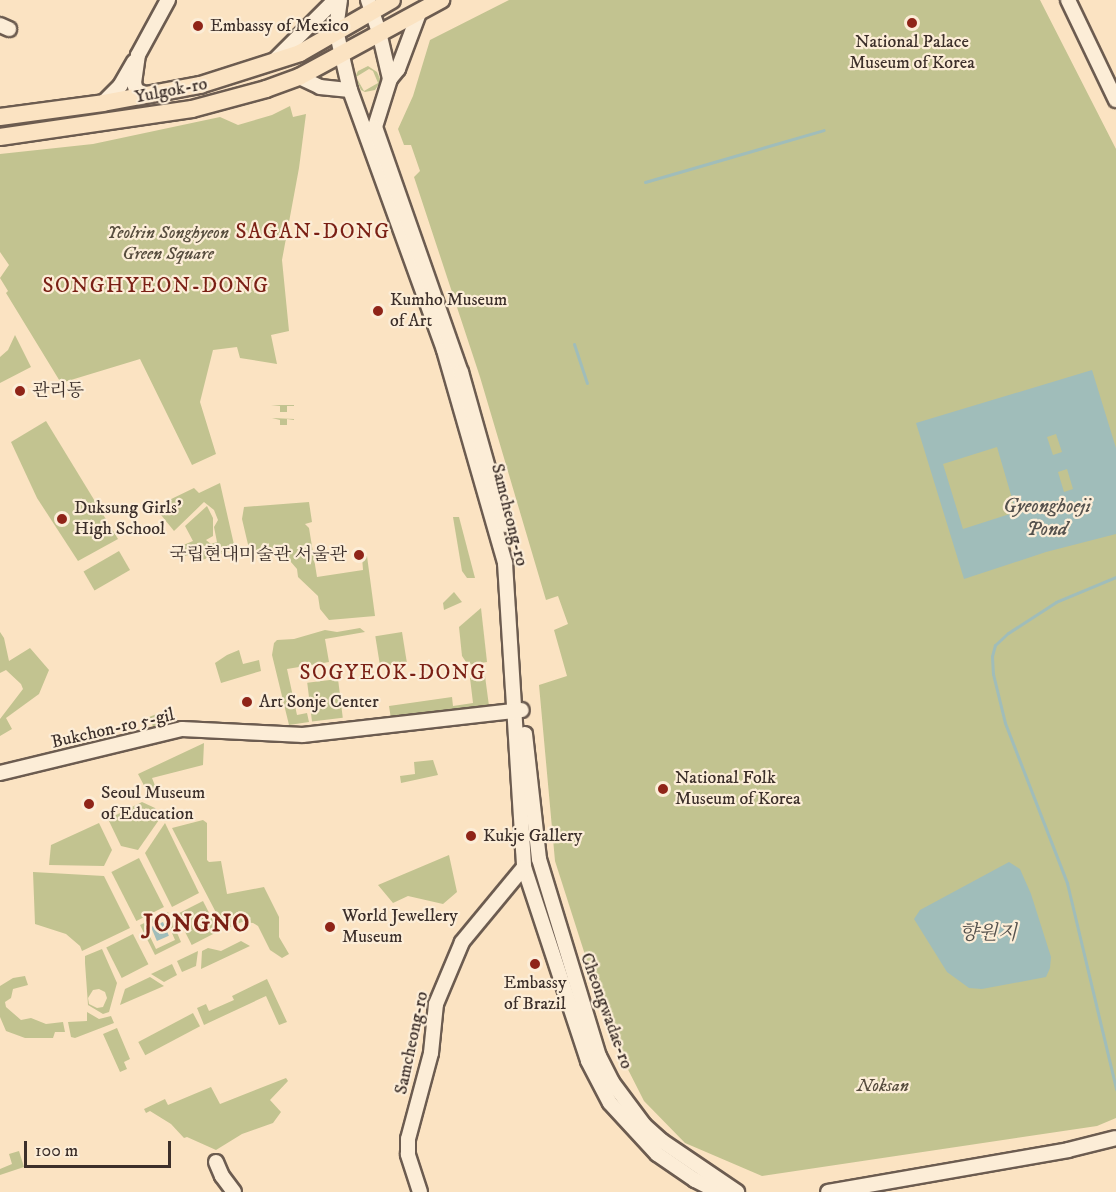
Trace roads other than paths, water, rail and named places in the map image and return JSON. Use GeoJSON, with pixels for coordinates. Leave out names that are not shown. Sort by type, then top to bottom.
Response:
{"type":"FeatureCollection","features":[{"type":"Feature","properties":{"kind":"main road","name":"Yulgok-ro"},"geometry":{"type":"LineString","coordinates":[[0,117],[103,103],[200,85],[300,53],[370,5],[392,0]]}},
{"type":"Feature","properties":{"kind":"main road","name":"Yulgok-ro"},"geometry":{"type":"LineString","coordinates":[[0,137],[192,109],[266,89],[299,77],[441,0]]}},
{"type":"Feature","properties":{"kind":"street"},"geometry":{"type":"LineString","coordinates":[[103,103],[120,86],[168,0]]}},
{"type":"Feature","properties":{"kind":"street"},"geometry":{"type":"LineString","coordinates":[[274,60],[335,0]]}},
{"type":"Feature","properties":{"kind":"street"},"geometry":{"type":"LineString","coordinates":[[336,30],[340,0]]}},
{"type":"Feature","properties":{"kind":"street"},"geometry":{"type":"LineString","coordinates":[[1068,0],[1116,100]]}},
{"type":"Feature","properties":{"kind":"street"},"geometry":{"type":"LineString","coordinates":[[370,5],[390,79]]}},
{"type":"Feature","properties":{"kind":"street","name":"Samcheong-ro"},"geometry":{"type":"LineString","coordinates":[[419,13],[408,35],[398,69],[390,79],[375,127],[461,372],[504,526],[512,567],[524,867],[462,942],[436,1004],[431,1053],[408,1139],[408,1154],[420,1192]]}},
{"type":"Feature","properties":{"kind":"street","name":"Samcheong-ro"},"geometry":{"type":"LineString","coordinates":[[336,30],[350,90],[444,350],[505,563],[519,710],[539,859]]}},
{"type":"Feature","properties":{"kind":"street"},"geometry":{"type":"LineString","coordinates":[[138,56],[134,83],[136,90],[144,94]]}},
{"type":"Feature","properties":{"kind":"street"},"geometry":{"type":"LineString","coordinates":[[299,77],[320,87],[350,90]]}},
{"type":"Feature","properties":{"kind":"street","name":"Bukchon-ro 5-gil"},"geometry":{"type":"LineString","coordinates":[[4,769],[73,758],[182,729],[303,735],[519,710]]}},
{"type":"Feature","properties":{"kind":"street","name":"Cheongwadae-ro"},"geometry":{"type":"LineString","coordinates":[[539,859],[599,1056],[612,1083],[644,1125],[662,1141],[737,1192]]}},
{"type":"Feature","properties":{"kind":"street","name":"Cheongwadae-ro"},"geometry":{"type":"LineString","coordinates":[[524,867],[588,1061],[610,1103],[657,1154],[695,1180],[719,1192]]}},
{"type":"Feature","properties":{"kind":"street"},"geometry":{"type":"LineString","coordinates":[[828,1192],[1068,1150],[1116,1138]]}},
{"type":"Feature","properties":{"kind":"street"},"geometry":{"type":"LineString","coordinates":[[216,1162],[222,1176],[234,1192]]}},
{"type":"Feature","properties":{"kind":"water","name":"Gyeonghoeji Pond"},"geometry":{"type":"Polygon","coordinates":[[[1092,370],[1116,448],[1116,534],[1046,552],[964,579],[916,423],[1092,370]],[[1056,434],[1047,437],[1053,455],[1062,452],[1056,434]],[[997,447],[943,464],[963,529],[1016,512],[997,447]],[[1067,469],[1058,472],[1064,492],[1073,489],[1067,469]]]}},
{"type":"Feature","properties":{"kind":"water","name":"향원지"},"geometry":{"type":"Polygon","coordinates":[[[1009,862],[1020,869],[1031,894],[1051,957],[1050,968],[1046,977],[982,989],[969,988],[947,972],[914,919],[920,910],[1009,862]]]}},
{"type":"Feature","properties":{"kind":"water"},"geometry":{"type":"Polygon","coordinates":[[[163,922],[169,936],[157,941],[151,927],[163,922]]]}},
{"type":"Feature","properties":{"kind":"waterway"},"geometry":{"type":"LineString","coordinates":[[645,182],[824,130]]}},
{"type":"Feature","properties":{"kind":"waterway"},"geometry":{"type":"LineString","coordinates":[[574,344],[587,383]]}},
{"type":"Feature","properties":{"kind":"waterway"},"geometry":{"type":"LineString","coordinates":[[1116,577],[1056,602],[1008,633],[995,645],[992,656],[993,674],[1005,723],[1067,883],[1116,1089]]}},
{"type":"Feature","properties":{"kind":"place","name":"National Palace Museum of Korea"},"geometry":{"type":"Point","coordinates":[912,23]}},
{"type":"Feature","properties":{"kind":"place","name":"Embassy of Mexico"},"geometry":{"type":"Point","coordinates":[198,26]}},
{"type":"Feature","properties":{"kind":"place","name":"Kumho Museum of Art"},"geometry":{"type":"Point","coordinates":[378,311]}},
{"type":"Feature","properties":{"kind":"place","name":"관리동"},"geometry":{"type":"Point","coordinates":[20,391]}},
{"type":"Feature","properties":{"kind":"place","name":"Duksung Girls’ High School"},"geometry":{"type":"Point","coordinates":[62,519]}},
{"type":"Feature","properties":{"kind":"place","name":"국립현대미술관 서울관"},"geometry":{"type":"Point","coordinates":[359,555]}},
{"type":"Feature","properties":{"kind":"place","name":"Art Sonje Center"},"geometry":{"type":"Point","coordinates":[247,702]}},
{"type":"Feature","properties":{"kind":"place","name":"National Folk Museum of Korea"},"geometry":{"type":"Point","coordinates":[663,789]}},
{"type":"Feature","properties":{"kind":"place","name":"Seoul Museum of Education"},"geometry":{"type":"Point","coordinates":[89,804]}},
{"type":"Feature","properties":{"kind":"place","name":"Kukje Gallery"},"geometry":{"type":"Point","coordinates":[471,836]}},
{"type":"Feature","properties":{"kind":"place","name":"World Jewellery Museum"},"geometry":{"type":"Point","coordinates":[330,927]}},
{"type":"Feature","properties":{"kind":"place","name":"Embassy of Brazil"},"geometry":{"type":"Point","coordinates":[535,964]}},
{"type":"Feature","properties":{"kind":"district","name":"SAGAN-DONG"},"geometry":{"type":"Point","coordinates":[313,232]}},
{"type":"Feature","properties":{"kind":"district","name":"SONGHYEON-DONG"},"geometry":{"type":"Point","coordinates":[156,286]}},
{"type":"Feature","properties":{"kind":"district","name":"SOGYEOK-DONG"},"geometry":{"type":"Point","coordinates":[393,673]}},
{"type":"Feature","properties":{"kind":"district","name":"JONGNO"},"geometry":{"type":"Point","coordinates":[197,925]}},
{"type":"Feature","properties":{"kind":"park label","name":"Yeolrin Songhyeon Green Square"},"geometry":{"type":"Point","coordinates":[168,244]}},
{"type":"Feature","properties":{"kind":"park label","name":"Noksan"},"geometry":{"type":"Point","coordinates":[883,1086]}}]}
